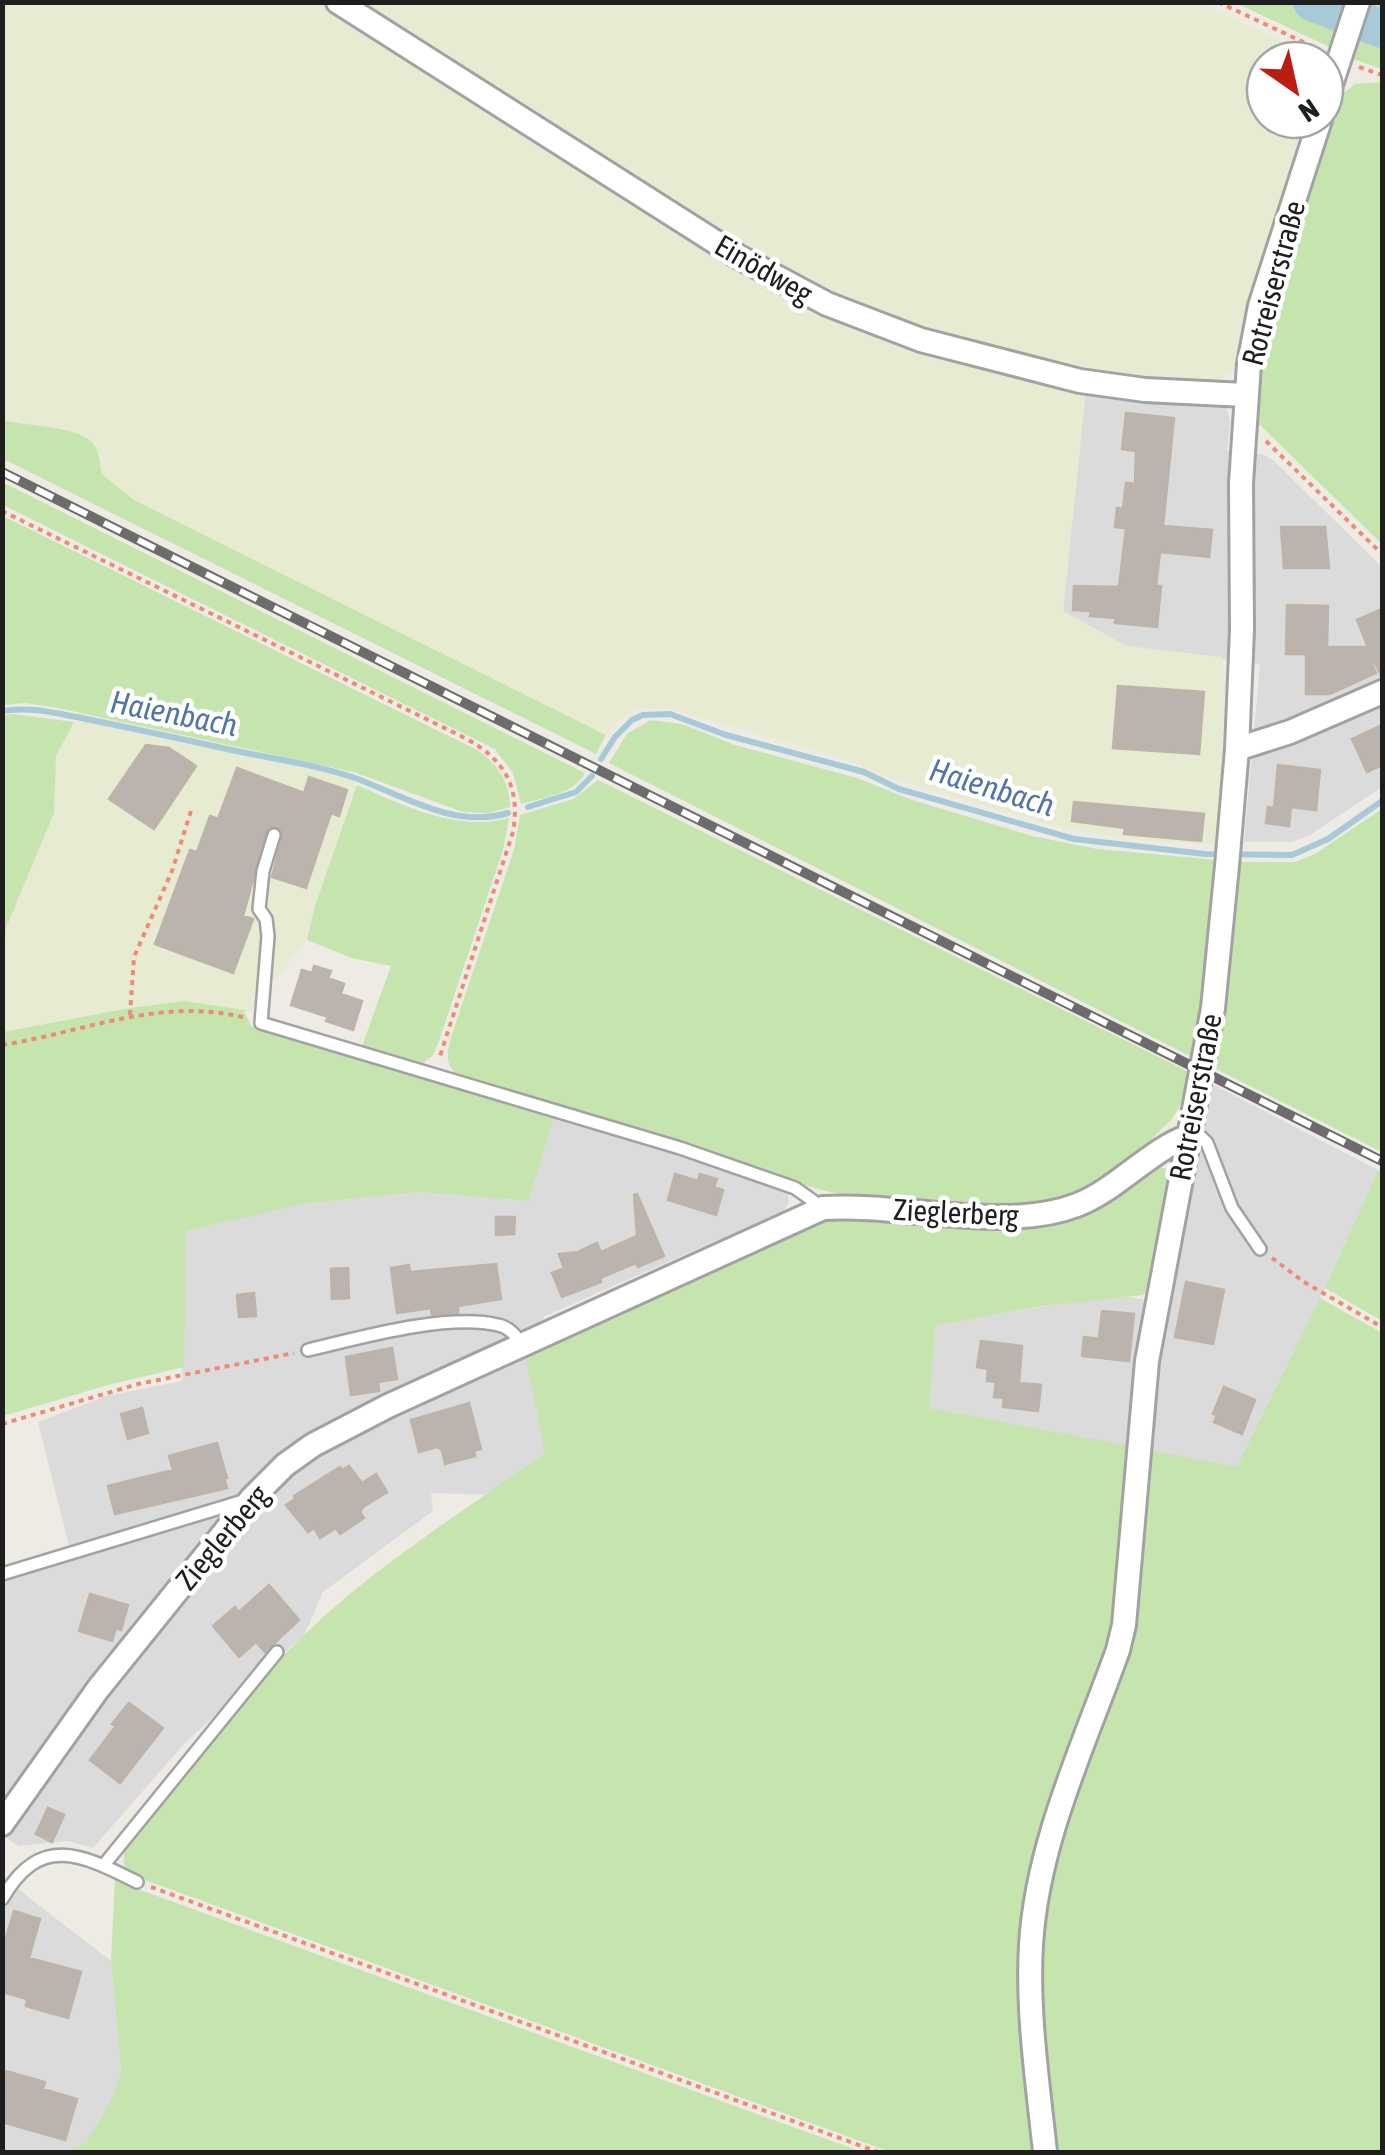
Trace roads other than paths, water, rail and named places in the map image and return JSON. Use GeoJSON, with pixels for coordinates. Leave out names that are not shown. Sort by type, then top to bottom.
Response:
{"type":"FeatureCollection","features":[{"type":"Feature","properties":{"kind":"street","name":"Einödweg"},"geometry":{"type":"LineString","coordinates":[[338,2],[739,258],[827,304],[921,340],[1080,381],[1144,390],[1245,394]]}},
{"type":"Feature","properties":{"kind":"street"},"geometry":{"type":"LineString","coordinates":[[1345,40],[1358,2]]}},
{"type":"Feature","properties":{"kind":"street","name":"Rotreiserstraße"},"geometry":{"type":"LineString","coordinates":[[1045,2152],[1032,1984],[1035,1911],[1054,1834],[1118,1650],[1127,1600],[1138,1443],[1155,1303],[1213,1008],[1227,866],[1237,749],[1245,394],[1260,306],[1314,140]]}},
{"type":"Feature","properties":{"kind":"street"},"geometry":{"type":"LineString","coordinates":[[1237,749],[1290,732],[1382,692]]}},
{"type":"Feature","properties":{"kind":"street","name":"Zieglerberg"},"geometry":{"type":"LineString","coordinates":[[2,1824],[88,1702],[252,1498],[285,1465],[313,1445],[522,1344],[823,1208],[880,1208],[1008,1218],[1050,1214],[1108,1189],[1174,1142],[1189,1136]]}},
{"type":"Feature","properties":{"kind":"lane"},"geometry":{"type":"LineString","coordinates":[[274,835],[263,871],[259,908],[266,919],[268,936],[260,1022],[768,1177],[795,1188],[823,1208]]}},
{"type":"Feature","properties":{"kind":"lane"},"geometry":{"type":"LineString","coordinates":[[1189,1136],[1201,1137],[1207,1144],[1232,1208],[1260,1249]]}},
{"type":"Feature","properties":{"kind":"lane"},"geometry":{"type":"LineString","coordinates":[[308,1350],[420,1326],[468,1324],[504,1327],[522,1344]]}},
{"type":"Feature","properties":{"kind":"lane"},"geometry":{"type":"LineString","coordinates":[[2,1574],[252,1498]]}},
{"type":"Feature","properties":{"kind":"lane"},"geometry":{"type":"LineString","coordinates":[[104,1866],[277,1652]]}},
{"type":"Feature","properties":{"kind":"lane"},"geometry":{"type":"LineString","coordinates":[[2,1899],[24,1868],[39,1858],[58,1854],[104,1866],[137,1882]]}},
{"type":"Feature","properties":{"kind":"waterway"},"geometry":{"type":"LineString","coordinates":[[1312,2],[1382,29]]}},
{"type":"Feature","properties":{"kind":"waterway","name":"Haienbach"},"geometry":{"type":"LineString","coordinates":[[2,711],[55,713],[311,766],[355,778],[449,814],[488,817],[508,813]]}},
{"type":"Feature","properties":{"kind":"waterway","name":"Haienbach"},"geometry":{"type":"LineString","coordinates":[[601,759],[632,720],[643,715],[670,714],[726,735],[864,772],[899,789],[1074,839],[1205,854],[1292,855],[1328,839],[1382,801]]}},
{"type":"Feature","properties":{"kind":"waterway","name":"Haienbach"},"geometry":{"type":"LineString","coordinates":[[528,807],[576,792],[592,776]]}},
{"type":"Feature","properties":{"kind":"railway"},"geometry":{"type":"LineString","coordinates":[[2,472],[1382,1161]]}}]}
